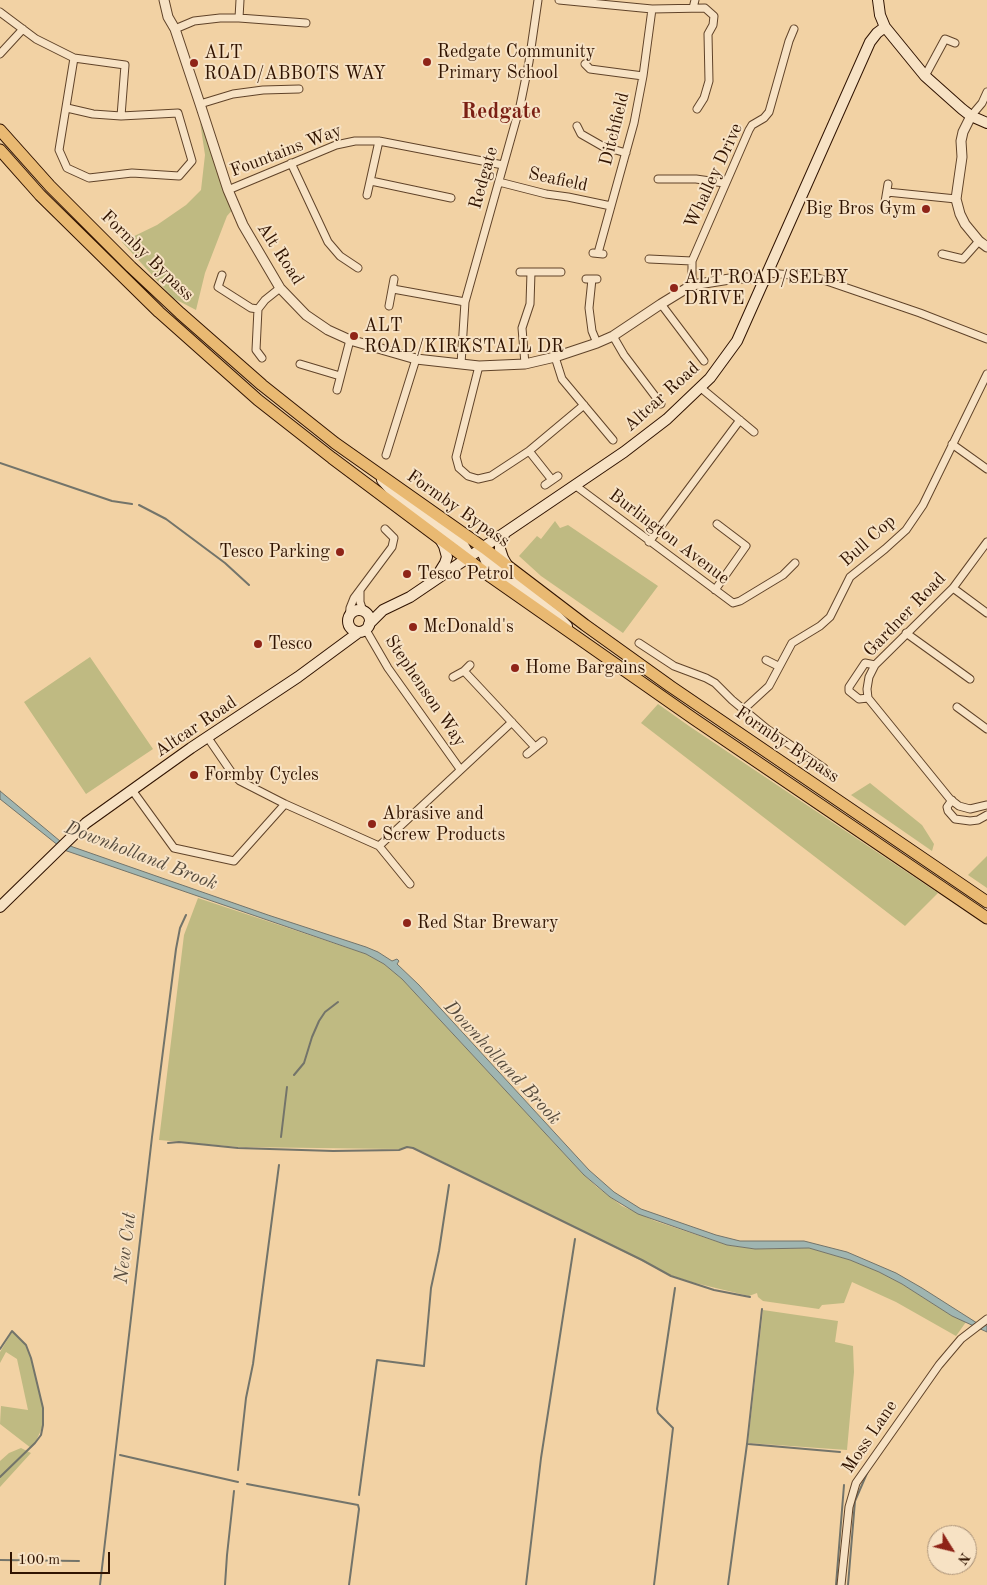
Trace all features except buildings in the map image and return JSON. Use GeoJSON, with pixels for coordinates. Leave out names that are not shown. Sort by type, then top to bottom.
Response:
{"type":"FeatureCollection","features":[{"type":"Feature","properties":{"kind":"highway","name":"Formby Bypass"},"geometry":{"type":"LineString","coordinates":[[0,130],[50,186],[186,319],[269,391],[335,443],[484,548],[585,625],[670,686],[987,902]]}},
{"type":"Feature","properties":{"kind":"highway","name":"Formby Bypass"},"geometry":{"type":"LineString","coordinates":[[0,150],[40,195],[110,266],[190,341],[258,400],[467,559],[689,715],[987,918]]}},
{"type":"Feature","properties":{"kind":"main road"},"geometry":{"type":"LineString","coordinates":[[878,0],[880,15],[885,26],[925,76],[971,116],[987,123]]}},
{"type":"Feature","properties":{"kind":"main road","name":"Altcar Road"},"geometry":{"type":"LineString","coordinates":[[0,907],[86,823],[298,677],[365,628],[383,610],[410,597],[576,486],[667,419],[701,388],[737,341],[870,42],[885,26]]}},
{"type":"Feature","properties":{"kind":"main road"},"geometry":{"type":"LineString","coordinates":[[374,472],[394,492],[462,543],[468,554],[467,559]]}},
{"type":"Feature","properties":{"kind":"main road"},"geometry":{"type":"LineString","coordinates":[[504,534],[500,542],[500,549],[503,558],[510,567]]}},
{"type":"Feature","properties":{"kind":"main road"},"geometry":{"type":"LineString","coordinates":[[434,581],[444,566],[446,559],[445,549],[440,539]]}},
{"type":"Feature","properties":{"kind":"main road"},"geometry":{"type":"LineString","coordinates":[[484,548],[483,554],[489,564],[557,616],[577,636]]}},
{"type":"Feature","properties":{"kind":"main road","name":"Altcar Road"},"geometry":{"type":"LineString","coordinates":[[364,612],[383,610]]}},
{"type":"Feature","properties":{"kind":"main road"},"geometry":{"type":"LineString","coordinates":[[340,645],[349,620],[353,613],[364,612],[369,617],[365,628],[353,630],[349,620]]}},
{"type":"Feature","properties":{"kind":"street","name":"Alt Road"},"geometry":{"type":"LineString","coordinates":[[164,0],[168,17],[175,29],[228,190],[243,225],[280,288],[306,315],[328,330],[350,340],[416,360],[479,366],[525,364],[597,343],[614,336],[692,285],[736,278],[766,277]]}},
{"type":"Feature","properties":{"kind":"street"},"geometry":{"type":"LineString","coordinates":[[239,18],[240,0]]}},
{"type":"Feature","properties":{"kind":"street","name":"Redgate"},"geometry":{"type":"LineString","coordinates":[[460,364],[465,302],[520,106],[529,62],[538,0]]}},
{"type":"Feature","properties":{"kind":"street"},"geometry":{"type":"LineString","coordinates":[[559,0],[652,9],[694,4],[705,8],[714,16],[713,25],[708,34],[708,81],[704,98],[697,110]]}},
{"type":"Feature","properties":{"kind":"street","name":"Ditchfield"},"geometry":{"type":"LineString","coordinates":[[598,253],[626,153],[643,76],[652,9]]}},
{"type":"Feature","properties":{"kind":"street"},"geometry":{"type":"LineString","coordinates":[[0,12],[36,39],[74,58],[125,65],[121,116]]}},
{"type":"Feature","properties":{"kind":"street"},"geometry":{"type":"LineString","coordinates":[[175,29],[194,21],[239,18],[298,19],[306,23]]}},
{"type":"Feature","properties":{"kind":"street"},"geometry":{"type":"LineString","coordinates":[[0,54],[23,29]]}},
{"type":"Feature","properties":{"kind":"street","name":"Whalley Drive"},"geometry":{"type":"LineString","coordinates":[[692,285],[692,261],[724,183],[749,130],[752,125],[764,118],[769,112],[788,41],[794,29]]}},
{"type":"Feature","properties":{"kind":"street"},"geometry":{"type":"LineString","coordinates":[[779,39],[788,41]]}},
{"type":"Feature","properties":{"kind":"street"},"geometry":{"type":"LineString","coordinates":[[925,76],[945,39],[955,43]]}},
{"type":"Feature","properties":{"kind":"street"},"geometry":{"type":"LineString","coordinates":[[67,108],[93,114],[121,116],[178,113],[192,160],[179,176],[132,173],[89,178],[67,168],[59,150],[74,58]]}},
{"type":"Feature","properties":{"kind":"street"},"geometry":{"type":"LineString","coordinates":[[587,69],[643,76]]}},
{"type":"Feature","properties":{"kind":"street"},"geometry":{"type":"LineString","coordinates":[[200,104],[233,94],[299,88]]}},
{"type":"Feature","properties":{"kind":"street"},"geometry":{"type":"LineString","coordinates":[[987,92],[982,104],[971,116],[963,132],[961,166],[956,199],[960,214],[979,241],[987,248]]}},
{"type":"Feature","properties":{"kind":"street"},"geometry":{"type":"LineString","coordinates":[[704,98],[706,106]]}},
{"type":"Feature","properties":{"kind":"street"},"geometry":{"type":"LineString","coordinates":[[577,126],[578,135],[602,146],[626,153]]}},
{"type":"Feature","properties":{"kind":"street","name":"Fountains Way"},"geometry":{"type":"LineString","coordinates":[[228,190],[336,145],[355,141],[379,141],[503,165]]}},
{"type":"Feature","properties":{"kind":"street"},"geometry":{"type":"LineString","coordinates":[[367,195],[379,141]]}},
{"type":"Feature","properties":{"kind":"street"},"geometry":{"type":"LineString","coordinates":[[291,163],[328,242],[340,256],[358,268]]}},
{"type":"Feature","properties":{"kind":"street"},"geometry":{"type":"LineString","coordinates":[[658,179],[669,174],[724,183]]}},
{"type":"Feature","properties":{"kind":"street"},"geometry":{"type":"LineString","coordinates":[[371,181],[451,198]]}},
{"type":"Feature","properties":{"kind":"street","name":"Seafield"},"geometry":{"type":"LineString","coordinates":[[499,182],[546,194],[568,196],[611,206]]}},
{"type":"Feature","properties":{"kind":"street"},"geometry":{"type":"LineString","coordinates":[[885,202],[888,184]]}},
{"type":"Feature","properties":{"kind":"street"},"geometry":{"type":"LineString","coordinates":[[887,192],[956,199]]}},
{"type":"Feature","properties":{"kind":"street"},"geometry":{"type":"LineString","coordinates":[[942,254],[963,259],[979,241]]}},
{"type":"Feature","properties":{"kind":"street"},"geometry":{"type":"LineString","coordinates":[[654,256],[692,261]]}},
{"type":"Feature","properties":{"kind":"street"},"geometry":{"type":"LineString","coordinates":[[520,272],[562,272]]}},
{"type":"Feature","properties":{"kind":"street"},"geometry":{"type":"LineString","coordinates":[[525,364],[522,328],[530,304],[532,272]]}},
{"type":"Feature","properties":{"kind":"street"},"geometry":{"type":"LineString","coordinates":[[222,275],[218,287],[250,308],[258,310]]}},
{"type":"Feature","properties":{"kind":"street"},"geometry":{"type":"LineString","coordinates":[[766,277],[815,277],[920,312],[987,339]]}},
{"type":"Feature","properties":{"kind":"street"},"geometry":{"type":"LineString","coordinates":[[389,306],[394,279]]}},
{"type":"Feature","properties":{"kind":"street"},"geometry":{"type":"LineString","coordinates":[[591,279],[589,308],[592,331],[597,343]]}},
{"type":"Feature","properties":{"kind":"street"},"geometry":{"type":"LineString","coordinates":[[262,358],[256,350],[258,310],[265,300],[280,288]]}},
{"type":"Feature","properties":{"kind":"street"},"geometry":{"type":"LineString","coordinates":[[393,288],[465,302]]}},
{"type":"Feature","properties":{"kind":"street"},"geometry":{"type":"LineString","coordinates":[[661,304],[704,361]]}},
{"type":"Feature","properties":{"kind":"street"},"geometry":{"type":"LineString","coordinates":[[614,336],[624,355],[661,404]]}},
{"type":"Feature","properties":{"kind":"street"},"geometry":{"type":"LineString","coordinates":[[337,390],[350,340]]}},
{"type":"Feature","properties":{"kind":"street"},"geometry":{"type":"LineString","coordinates":[[555,356],[562,379],[614,439]]}},
{"type":"Feature","properties":{"kind":"street"},"geometry":{"type":"LineString","coordinates":[[386,455],[416,360]]}},
{"type":"Feature","properties":{"kind":"street"},"geometry":{"type":"LineString","coordinates":[[300,364],[340,376]]}},
{"type":"Feature","properties":{"kind":"street"},"geometry":{"type":"LineString","coordinates":[[479,366],[456,457],[459,468],[468,476],[478,478],[491,476],[529,451],[584,406]]}},
{"type":"Feature","properties":{"kind":"street","name":"Bull Cop"},"geometry":{"type":"LineString","coordinates":[[744,709],[769,686],[792,643],[820,626],[830,617],[850,577],[906,530],[923,504],[987,374]]}},
{"type":"Feature","properties":{"kind":"street"},"geometry":{"type":"LineString","coordinates":[[701,388],[754,432]]}},
{"type":"Feature","properties":{"kind":"street"},"geometry":{"type":"LineString","coordinates":[[649,542],[740,420]]}},
{"type":"Feature","properties":{"kind":"street"},"geometry":{"type":"LineString","coordinates":[[952,444],[987,469]]}},
{"type":"Feature","properties":{"kind":"street"},"geometry":{"type":"LineString","coordinates":[[529,451],[555,478],[545,485]]}},
{"type":"Feature","properties":{"kind":"street","name":"Burlington Avenue"},"geometry":{"type":"LineString","coordinates":[[576,486],[733,603],[740,601],[783,575],[795,563]]}},
{"type":"Feature","properties":{"kind":"street"},"geometry":{"type":"LineString","coordinates":[[715,590],[746,546],[717,524]]}},
{"type":"Feature","properties":{"kind":"street"},"geometry":{"type":"LineString","coordinates":[[349,620],[351,604],[392,547],[394,538],[385,530]]}},
{"type":"Feature","properties":{"kind":"street","name":"Gardner Road"},"geometry":{"type":"LineString","coordinates":[[868,698],[869,677],[875,665],[953,588],[987,542]]}},
{"type":"Feature","properties":{"kind":"street"},"geometry":{"type":"LineString","coordinates":[[953,588],[987,613]]}},
{"type":"Feature","properties":{"kind":"street"},"geometry":{"type":"LineString","coordinates":[[360,591],[360,602],[364,612]]}},
{"type":"Feature","properties":{"kind":"street","name":"Stephenson Way"},"geometry":{"type":"LineString","coordinates":[[365,628],[388,668],[460,769]]}},
{"type":"Feature","properties":{"kind":"street"},"geometry":{"type":"LineString","coordinates":[[906,633],[970,679]]}},
{"type":"Feature","properties":{"kind":"street"},"geometry":{"type":"LineString","coordinates":[[638,643],[674,666],[706,678],[767,728],[824,768]]}},
{"type":"Feature","properties":{"kind":"street"},"geometry":{"type":"LineString","coordinates":[[766,660],[778,666]]}},
{"type":"Feature","properties":{"kind":"street"},"geometry":{"type":"LineString","coordinates":[[875,665],[865,663],[849,691],[859,699],[868,698],[959,806],[970,809],[987,804]]}},
{"type":"Feature","properties":{"kind":"street"},"geometry":{"type":"LineString","coordinates":[[453,677],[467,668],[535,747]]}},
{"type":"Feature","properties":{"kind":"street"},"geometry":{"type":"LineString","coordinates":[[957,707],[987,729]]}},
{"type":"Feature","properties":{"kind":"street","name":"Stephenson Way"},"geometry":{"type":"LineString","coordinates":[[379,846],[512,722]]}},
{"type":"Feature","properties":{"kind":"street"},"geometry":{"type":"LineString","coordinates":[[208,738],[232,774],[240,781],[284,804],[379,846],[410,884]]}},
{"type":"Feature","properties":{"kind":"street"},"geometry":{"type":"LineString","coordinates":[[527,754],[543,741]]}},
{"type":"Feature","properties":{"kind":"street"},"geometry":{"type":"LineString","coordinates":[[132,790],[174,848],[234,861],[284,804]]}},
{"type":"Feature","properties":{"kind":"street"},"geometry":{"type":"LineString","coordinates":[[952,800],[947,807],[955,819],[970,821],[978,820],[987,815]]}},
{"type":"Feature","properties":{"kind":"street","name":"Moss Lane"},"geometry":{"type":"LineString","coordinates":[[841,1585],[849,1507],[856,1483],[939,1365],[961,1339],[986,1319]]}},
{"type":"Feature","properties":{"kind":"shaded area"},"geometry":{"type":"Polygon","coordinates":[[[200,122],[234,208],[227,216],[205,273],[196,310],[173,298],[122,242],[157,225],[186,205],[201,190],[205,155],[200,122]]]}},
{"type":"Feature","properties":{"kind":"shaded area"},"geometry":{"type":"Polygon","coordinates":[[[555,521],[560,528],[568,525],[658,586],[623,633],[541,576],[519,556],[537,536],[541,539],[555,521]]]}},
{"type":"Feature","properties":{"kind":"shaded area"},"geometry":{"type":"Polygon","coordinates":[[[90,657],[153,749],[86,794],[24,702],[90,657]]]}},
{"type":"Feature","properties":{"kind":"shaded area"},"geometry":{"type":"Polygon","coordinates":[[[658,704],[938,893],[905,926],[641,723],[658,704]]]}},
{"type":"Feature","properties":{"kind":"shaded area"},"geometry":{"type":"Polygon","coordinates":[[[870,783],[922,825],[934,844],[932,851],[851,795],[870,783]]]}},
{"type":"Feature","properties":{"kind":"shaded area"},"geometry":{"type":"Polygon","coordinates":[[[987,856],[987,888],[968,875],[987,856]]]}},
{"type":"Feature","properties":{"kind":"shaded area"},"geometry":{"type":"Polygon","coordinates":[[[198,898],[366,954],[384,964],[402,979],[584,1175],[622,1206],[655,1221],[727,1245],[755,1249],[809,1248],[850,1260],[902,1284],[952,1316],[966,1322],[956,1336],[896,1302],[852,1282],[844,1303],[822,1305],[819,1309],[763,1301],[758,1297],[757,1293],[749,1296],[691,1282],[670,1275],[417,1149],[408,1147],[399,1149],[239,1147],[159,1140],[184,935],[198,898]]]}},
{"type":"Feature","properties":{"kind":"shaded area"},"geometry":{"type":"Polygon","coordinates":[[[763,1310],[838,1321],[835,1342],[853,1346],[854,1372],[847,1450],[748,1443],[763,1310]]]}},
{"type":"Feature","properties":{"kind":"shaded area"},"geometry":{"type":"Polygon","coordinates":[[[12,1332],[26,1345],[43,1408],[42,1428],[31,1448],[0,1424],[1,1406],[28,1410],[17,1359],[6,1352],[0,1363],[0,1352],[12,1332]]]}},
{"type":"Feature","properties":{"kind":"shaded area"},"geometry":{"type":"Polygon","coordinates":[[[21,1448],[31,1453],[0,1487],[0,1461],[9,1453],[21,1448]]]}},
{"type":"Feature","properties":{"kind":"water","name":"Downholland Brook"},"geometry":{"type":"Polygon","coordinates":[[[0,791],[60,841],[73,847],[366,947],[392,961],[397,959],[399,961],[397,964],[419,985],[589,1170],[614,1192],[641,1209],[716,1235],[740,1241],[804,1241],[847,1252],[896,1273],[977,1323],[987,1326],[987,1332],[952,1316],[902,1284],[850,1260],[809,1248],[755,1249],[727,1245],[638,1214],[610,1197],[584,1175],[402,979],[384,964],[366,954],[64,850],[0,799],[0,791]]]}},
{"type":"Feature","properties":{"kind":"waterway"},"geometry":{"type":"LineString","coordinates":[[0,463],[112,501],[132,504]]}},
{"type":"Feature","properties":{"kind":"waterway"},"geometry":{"type":"LineString","coordinates":[[139,505],[166,519],[225,563],[249,585]]}},
{"type":"Feature","properties":{"kind":"waterway","name":"New Cut"},"geometry":{"type":"LineString","coordinates":[[100,1585],[152,1137],[176,949],[180,928],[186,915]]}},
{"type":"Feature","properties":{"kind":"waterway"},"geometry":{"type":"LineString","coordinates":[[294,1075],[304,1063],[319,1021],[325,1012],[338,1002]]}},
{"type":"Feature","properties":{"kind":"waterway"},"geometry":{"type":"LineString","coordinates":[[281,1137],[287,1087]]}},
{"type":"Feature","properties":{"kind":"waterway"},"geometry":{"type":"LineString","coordinates":[[168,1143],[179,1142],[238,1148],[333,1151],[413,1148],[671,1276],[714,1290],[750,1297]]}},
{"type":"Feature","properties":{"kind":"waterway"},"geometry":{"type":"LineString","coordinates":[[238,1470],[246,1398],[253,1364],[279,1165]]}},
{"type":"Feature","properties":{"kind":"waterway"},"geometry":{"type":"LineString","coordinates":[[359,1495],[377,1360],[424,1366],[431,1288],[439,1251],[449,1185]]}},
{"type":"Feature","properties":{"kind":"waterway"},"geometry":{"type":"LineString","coordinates":[[526,1585],[541,1458],[575,1239]]}},
{"type":"Feature","properties":{"kind":"waterway"},"geometry":{"type":"LineString","coordinates":[[654,1585],[673,1428],[658,1413],[657,1409],[675,1288]]}},
{"type":"Feature","properties":{"kind":"waterway"},"geometry":{"type":"LineString","coordinates":[[728,1585],[747,1444],[762,1309]]}},
{"type":"Feature","properties":{"kind":"waterway"},"geometry":{"type":"LineString","coordinates":[[0,1349],[12,1331],[26,1345],[43,1408],[41,1435],[0,1477]]}},
{"type":"Feature","properties":{"kind":"waterway"},"geometry":{"type":"LineString","coordinates":[[748,1444],[840,1452]]}},
{"type":"Feature","properties":{"kind":"waterway"},"geometry":{"type":"LineString","coordinates":[[120,1455],[238,1482]]}},
{"type":"Feature","properties":{"kind":"waterway"},"geometry":{"type":"LineString","coordinates":[[848,1585],[855,1501],[868,1471]]}},
{"type":"Feature","properties":{"kind":"waterway"},"geometry":{"type":"LineString","coordinates":[[247,1484],[358,1505],[349,1585]]}},
{"type":"Feature","properties":{"kind":"waterway"},"geometry":{"type":"LineString","coordinates":[[836,1585],[844,1485]]}},
{"type":"Feature","properties":{"kind":"waterway"},"geometry":{"type":"LineString","coordinates":[[225,1585],[234,1491]]}},
{"type":"Feature","properties":{"kind":"waterway"},"geometry":{"type":"LineString","coordinates":[[0,1560],[79,1561]]}},
{"type":"Feature","properties":{"kind":"place","name":"Redgate Community Primary School"},"geometry":{"type":"Point","coordinates":[427,62]}},
{"type":"Feature","properties":{"kind":"place","name":"ALT ROAD/ABBOTS WAY"},"geometry":{"type":"Point","coordinates":[194,63]}},
{"type":"Feature","properties":{"kind":"place","name":"Big Bros Gym"},"geometry":{"type":"Point","coordinates":[926,209]}},
{"type":"Feature","properties":{"kind":"place","name":"ALT ROAD/SELBY DRIVE"},"geometry":{"type":"Point","coordinates":[674,288]}},
{"type":"Feature","properties":{"kind":"place","name":"ALT ROAD/KIRKSTALL DR"},"geometry":{"type":"Point","coordinates":[354,336]}},
{"type":"Feature","properties":{"kind":"place","name":"Tesco Parking"},"geometry":{"type":"Point","coordinates":[340,552]}},
{"type":"Feature","properties":{"kind":"place","name":"Tesco Petrol"},"geometry":{"type":"Point","coordinates":[407,574]}},
{"type":"Feature","properties":{"kind":"place","name":"McDonald's"},"geometry":{"type":"Point","coordinates":[413,627]}},
{"type":"Feature","properties":{"kind":"place","name":"Tesco"},"geometry":{"type":"Point","coordinates":[258,644]}},
{"type":"Feature","properties":{"kind":"place","name":"Home Bargains"},"geometry":{"type":"Point","coordinates":[515,668]}},
{"type":"Feature","properties":{"kind":"place","name":"Formby Cycles"},"geometry":{"type":"Point","coordinates":[194,775]}},
{"type":"Feature","properties":{"kind":"place","name":"Abrasive and Screw Products"},"geometry":{"type":"Point","coordinates":[372,824]}},
{"type":"Feature","properties":{"kind":"place","name":"Red Star Brewary"},"geometry":{"type":"Point","coordinates":[407,923]}},
{"type":"Feature","properties":{"kind":"district","name":"Redgate"},"geometry":{"type":"Point","coordinates":[501,112]}}]}
